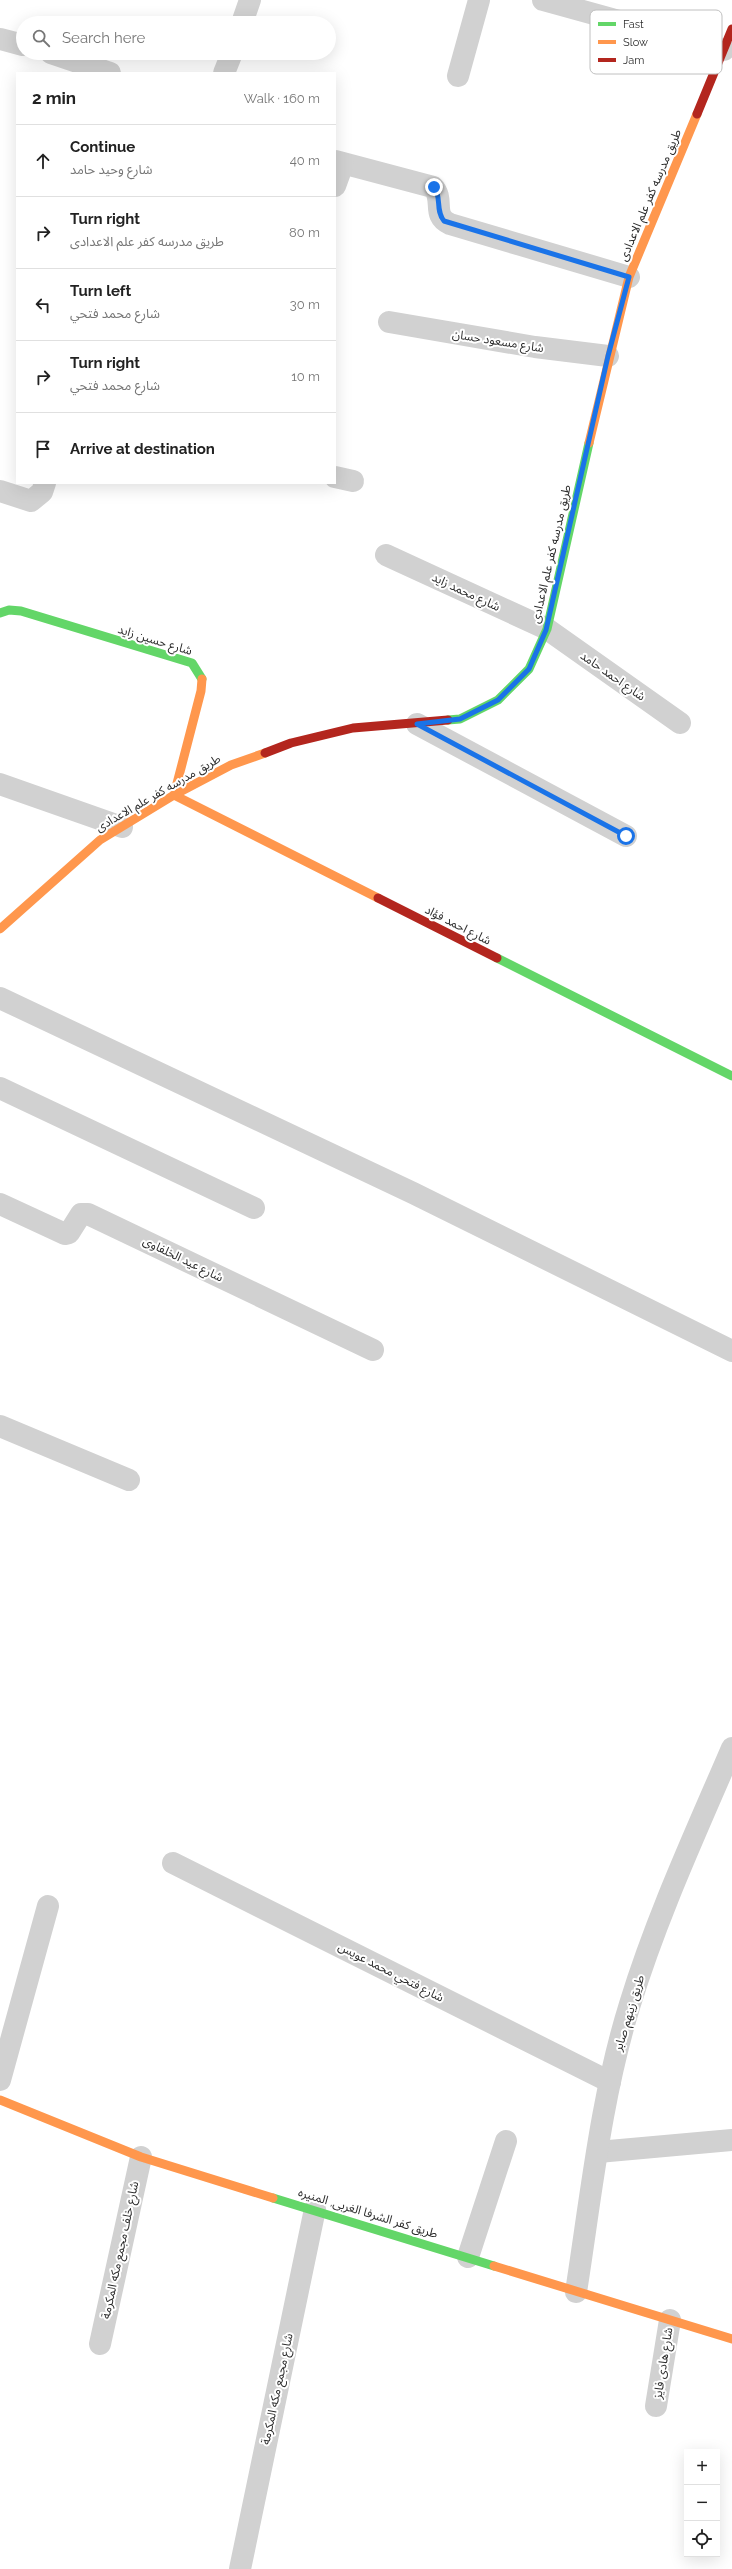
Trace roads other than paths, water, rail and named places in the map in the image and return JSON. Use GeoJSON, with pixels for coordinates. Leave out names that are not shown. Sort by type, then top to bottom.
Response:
{"type":"FeatureCollection","features":[{"type":"Feature","properties":{"kind":"street"},"geometry":{"type":"LineString","coordinates":[[244,16],[250,0]]}},
{"type":"Feature","properties":{"kind":"street"},"geometry":{"type":"LineString","coordinates":[[458,76],[479,0]]}},
{"type":"Feature","properties":{"kind":"street"},"geometry":{"type":"LineString","coordinates":[[550,1],[590,12]]}},
{"type":"Feature","properties":{"kind":"street","name":"طريق مدرسه كفر علم الاعدادى"},"geometry":{"type":"LineString","coordinates":[[722,55],[732,29]]}},
{"type":"Feature","properties":{"kind":"street"},"geometry":{"type":"LineString","coordinates":[[0,39],[16,43]]}},
{"type":"Feature","properties":{"kind":"street"},"geometry":{"type":"LineString","coordinates":[[72,60],[107,72]]}},
{"type":"Feature","properties":{"kind":"street"},"geometry":{"type":"LineString","coordinates":[[224,72],[229,60]]}},
{"type":"Feature","properties":{"kind":"street","name":"طريق مدرسه كفر علم الاعدادى"},"geometry":{"type":"LineString","coordinates":[[0,929],[100,840],[174,795],[231,765],[291,743],[353,728],[417,724],[460,719],[498,700],[529,669],[546,630],[608,356],[629,277],[714,74]]}},
{"type":"Feature","properties":{"kind":"street"},"geometry":{"type":"LineString","coordinates":[[336,180],[339,162],[434,187],[439,196],[439,215],[444,221],[629,277]]}},
{"type":"Feature","properties":{"kind":"street","name":"شارع مسعود حسان"},"geometry":{"type":"LineString","coordinates":[[389,322],[535,348],[608,356]]}},
{"type":"Feature","properties":{"kind":"street"},"geometry":{"type":"LineString","coordinates":[[0,491],[31,501],[42,492],[45,484]]}},
{"type":"Feature","properties":{"kind":"street","name":"شارع محمد زايد"},"geometry":{"type":"LineString","coordinates":[[386,555],[546,630]]}},
{"type":"Feature","properties":{"kind":"street","name":"شارع حسين زايد"},"geometry":{"type":"LineString","coordinates":[[0,613],[9,610],[21,611],[192,663],[200,671],[203,680],[201,691],[174,795]]}},
{"type":"Feature","properties":{"kind":"street","name":"شارع احمد حامد"},"geometry":{"type":"LineString","coordinates":[[546,630],[680,723]]}},
{"type":"Feature","properties":{"kind":"street"},"geometry":{"type":"LineString","coordinates":[[417,724],[626,836]]}},
{"type":"Feature","properties":{"kind":"street"},"geometry":{"type":"LineString","coordinates":[[0,784],[122,827]]}},
{"type":"Feature","properties":{"kind":"street","name":"شارع احمد فؤاد"},"geometry":{"type":"LineString","coordinates":[[174,795],[732,1076]]}},
{"type":"Feature","properties":{"kind":"street"},"geometry":{"type":"LineString","coordinates":[[0,998],[413,1194],[732,1351]]}},
{"type":"Feature","properties":{"kind":"street"},"geometry":{"type":"LineString","coordinates":[[0,1088],[254,1208]]}},
{"type":"Feature","properties":{"kind":"street","name":"شارع عيد الخلفاوى"},"geometry":{"type":"LineString","coordinates":[[0,1204],[65,1234],[69,1233],[81,1214],[88,1214],[373,1350]]}},
{"type":"Feature","properties":{"kind":"street"},"geometry":{"type":"LineString","coordinates":[[0,1426],[129,1480]]}},
{"type":"Feature","properties":{"kind":"street","name":"طريق زينهم صابر"},"geometry":{"type":"LineString","coordinates":[[576,2292],[610,2082],[630,2003],[672,1887],[732,1748]]}},
{"type":"Feature","properties":{"kind":"street","name":"شارع فتحي محمد عويس"},"geometry":{"type":"LineString","coordinates":[[173,1863],[610,2082]]}},
{"type":"Feature","properties":{"kind":"street"},"geometry":{"type":"LineString","coordinates":[[0,2080],[48,1906]]}},
{"type":"Feature","properties":{"kind":"street","name":"طريق كفر الشرفا الغربى, المنيره"},"geometry":{"type":"LineString","coordinates":[[0,2100],[141,2156],[315,2209],[576,2292],[732,2338]]}},
{"type":"Feature","properties":{"kind":"street"},"geometry":{"type":"LineString","coordinates":[[598,2152],[732,2140]]}},
{"type":"Feature","properties":{"kind":"street"},"geometry":{"type":"LineString","coordinates":[[468,2257],[506,2141]]}},
{"type":"Feature","properties":{"kind":"street","name":"شارع خلف مجمع مكه المكرمة"},"geometry":{"type":"LineString","coordinates":[[100,2344],[141,2156]]}},
{"type":"Feature","properties":{"kind":"street","name":"شارع مجمع مكه المكرمة"},"geometry":{"type":"LineString","coordinates":[[240,2569],[315,2209]]}},
{"type":"Feature","properties":{"kind":"street","name":"شارع هادى فايز"},"geometry":{"type":"LineString","coordinates":[[656,2406],[670,2320]]}}]}
